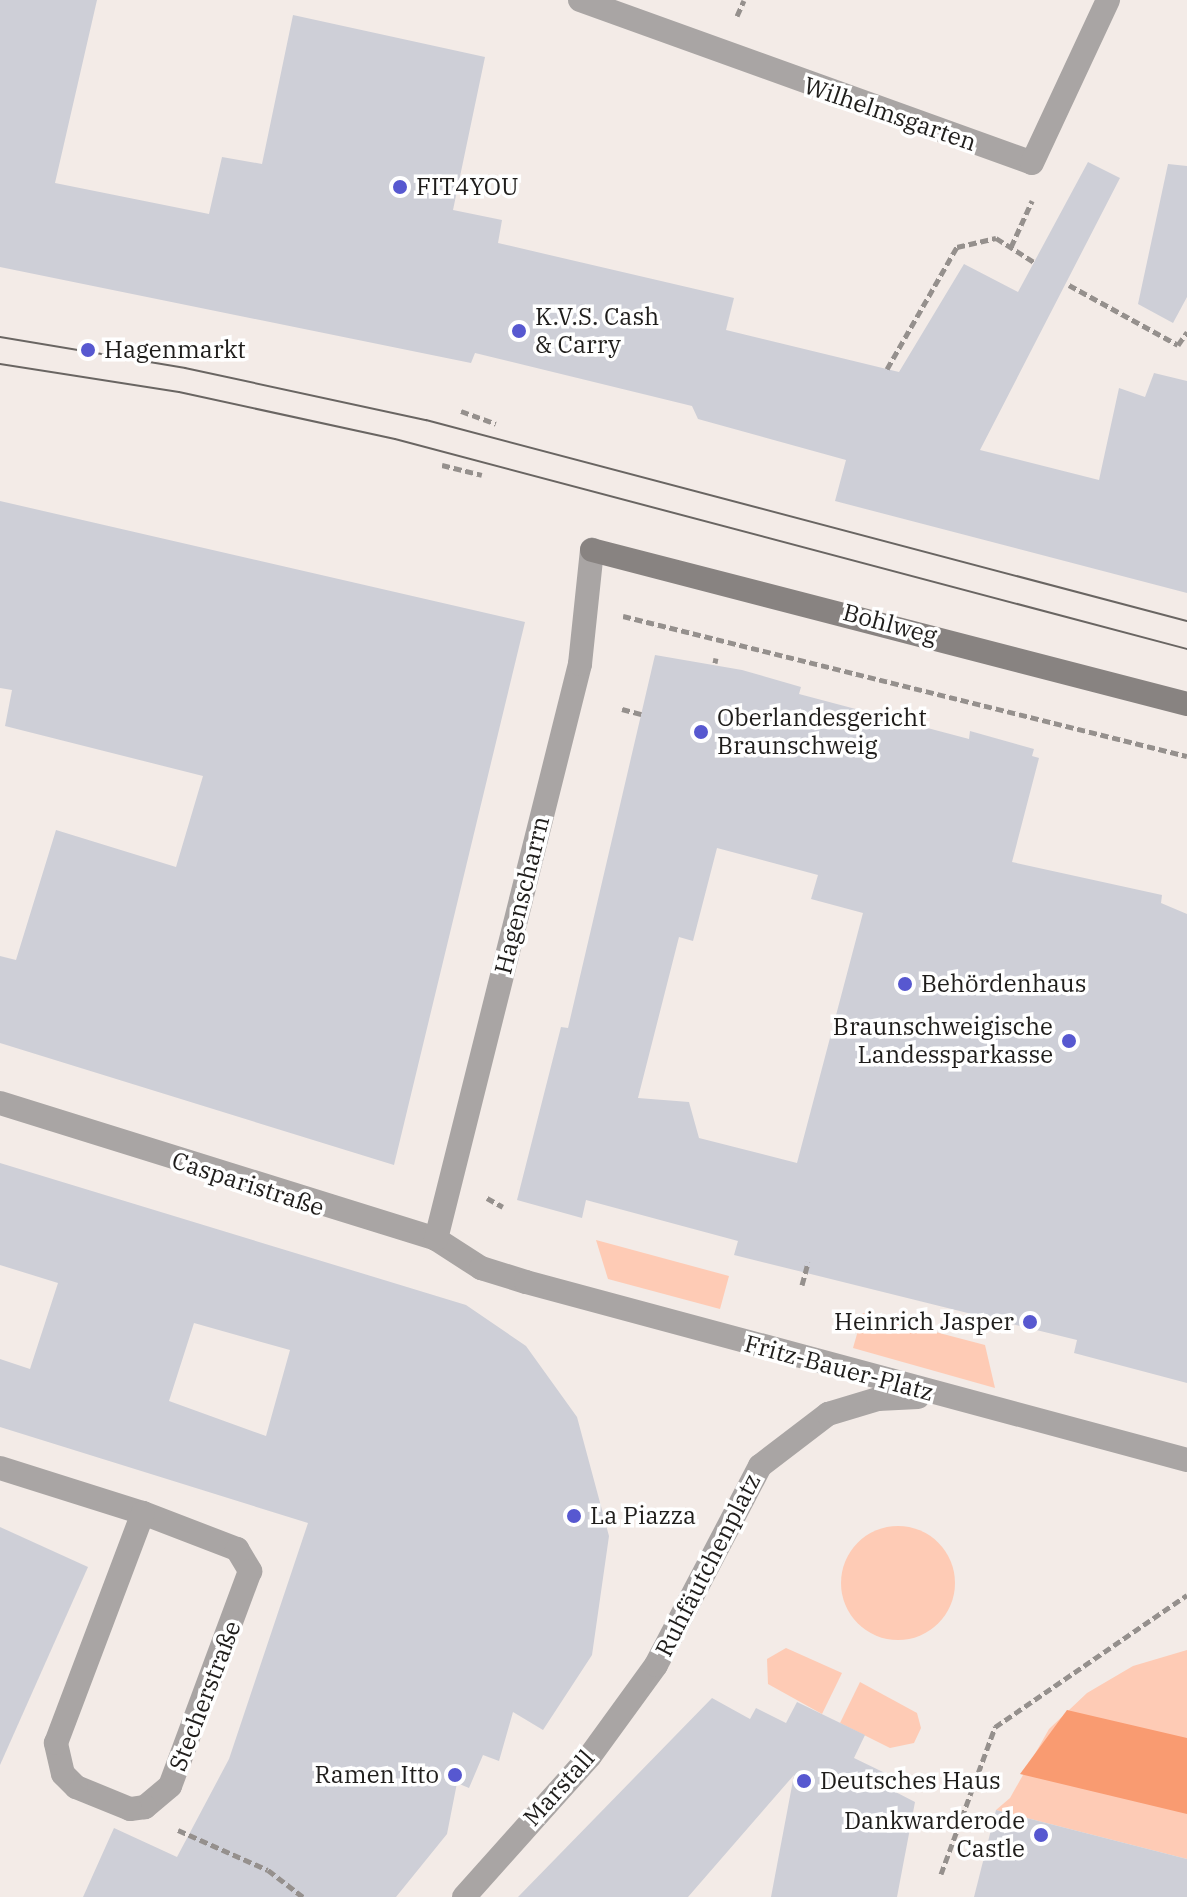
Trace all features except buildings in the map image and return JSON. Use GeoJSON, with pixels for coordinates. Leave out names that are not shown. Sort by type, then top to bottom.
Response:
{"type":"FeatureCollection","features":[{"type":"Feature","properties":{"kind":"main road","name":"Bohlweg"},"geometry":{"type":"LineString","coordinates":[[592,550],[1187,704]]}},
{"type":"Feature","properties":{"kind":"street","name":"Wilhelmsgarten"},"geometry":{"type":"LineString","coordinates":[[580,0],[1032,163],[1108,0]]}},
{"type":"Feature","properties":{"kind":"street","name":"Hagenscharrn"},"geometry":{"type":"LineString","coordinates":[[436,1239],[580,664],[592,550]]}},
{"type":"Feature","properties":{"kind":"street","name":"Casparistraße"},"geometry":{"type":"LineString","coordinates":[[0,1103],[436,1239],[492,1271]]}},
{"type":"Feature","properties":{"kind":"street","name":"Fritz-Bauer-Platz"},"geometry":{"type":"LineString","coordinates":[[492,1271],[944,1397],[1187,1460]]}},
{"type":"Feature","properties":{"kind":"street","name":"Ruhfäutchenplatz"},"geometry":{"type":"LineString","coordinates":[[649,1675],[713,1562],[742,1490],[780,1446],[855,1404],[944,1397]]}},
{"type":"Feature","properties":{"kind":"street","name":"Stecherstraße"},"geometry":{"type":"LineString","coordinates":[[0,1468],[143,1513],[237,1549],[250,1571],[170,1786],[159,1799],[130,1809],[76,1787],[57,1759],[56,1743],[143,1513]]}},
{"type":"Feature","properties":{"kind":"street","name":"Marstall"},"geometry":{"type":"LineString","coordinates":[[464,1897],[590,1756],[649,1675]]}},
{"type":"Feature","properties":{"kind":"path"},"geometry":{"type":"LineString","coordinates":[[887,369],[957,247],[996,238],[1034,262]]}},
{"type":"Feature","properties":{"kind":"path"},"geometry":{"type":"LineString","coordinates":[[1069,285],[1178,345],[1187,332]]}},
{"type":"Feature","properties":{"kind":"path"},"geometry":{"type":"LineString","coordinates":[[461,411],[496,424]]}},
{"type":"Feature","properties":{"kind":"path"},"geometry":{"type":"LineString","coordinates":[[442,465],[482,475]]}},
{"type":"Feature","properties":{"kind":"path"},"geometry":{"type":"LineString","coordinates":[[586,612],[645,618],[1187,756]]}},
{"type":"Feature","properties":{"kind":"path"},"geometry":{"type":"LineString","coordinates":[[622,709],[641,714]]}},
{"type":"Feature","properties":{"kind":"path"},"geometry":{"type":"LineString","coordinates":[[483,1196],[503,1207]]}},
{"type":"Feature","properties":{"kind":"path"},"geometry":{"type":"LineString","coordinates":[[802,1285],[808,1262]]}},
{"type":"Feature","properties":{"kind":"path"},"geometry":{"type":"LineString","coordinates":[[941,1874],[995,1727],[1187,1595]]}},
{"type":"Feature","properties":{"kind":"path"},"geometry":{"type":"LineString","coordinates":[[159,1799],[177,1829],[268,1870],[303,1897]]}},
{"type":"Feature","properties":{"kind":"shaded area"},"geometry":{"type":"Polygon","coordinates":[[[596,1240],[729,1276],[720,1309],[608,1279],[596,1240]]]}},
{"type":"Feature","properties":{"kind":"shaded area"},"geometry":{"type":"Polygon","coordinates":[[[863,1313],[985,1345],[995,1388],[853,1348],[863,1313]]]}},
{"type":"Feature","properties":{"kind":"shaded area"},"geometry":{"type":"Polygon","coordinates":[[[898,1526],[920,1530],[939,1542],[951,1561],[955,1583],[951,1605],[939,1624],[920,1636],[898,1640],[876,1636],[857,1624],[845,1605],[841,1583],[845,1561],[857,1542],[876,1530],[898,1526]]]}},
{"type":"Feature","properties":{"kind":"shaded area"},"geometry":{"type":"Polygon","coordinates":[[[786,1648],[842,1673],[822,1714],[768,1684],[767,1659],[786,1648]]]}},
{"type":"Feature","properties":{"kind":"shaded area"},"geometry":{"type":"Polygon","coordinates":[[[1187,1650],[1187,1859],[996,1810],[1010,1798],[1049,1729],[1087,1693],[1133,1666],[1187,1650]]]}},
{"type":"Feature","properties":{"kind":"shaded area"},"geometry":{"type":"Polygon","coordinates":[[[860,1682],[917,1713],[921,1728],[914,1743],[890,1748],[840,1723],[860,1682]]]}},
{"type":"Feature","properties":{"kind":"shaded area"},"geometry":{"type":"Polygon","coordinates":[[[1067,1710],[1187,1738],[1187,1814],[1020,1774],[1067,1710]]]}},
{"type":"Feature","properties":{"kind":"tram line"},"geometry":{"type":"LineString","coordinates":[[0,337],[185,368],[426,420],[1187,621]]}},
{"type":"Feature","properties":{"kind":"tram line"},"geometry":{"type":"LineString","coordinates":[[0,364],[179,392],[395,439],[1187,649]]}},
{"type":"Feature","properties":{"kind":"place","name":"FIT4YOU"},"geometry":{"type":"Point","coordinates":[400,187]}},
{"type":"Feature","properties":{"kind":"place","name":"K.V.S. Cash & Carry"},"geometry":{"type":"Point","coordinates":[519,331]}},
{"type":"Feature","properties":{"kind":"place","name":"Hagenmarkt"},"geometry":{"type":"Point","coordinates":[88,350]}},
{"type":"Feature","properties":{"kind":"place","name":"Oberlandesgericht Braunschweig"},"geometry":{"type":"Point","coordinates":[701,732]}},
{"type":"Feature","properties":{"kind":"place","name":"Behördenhaus"},"geometry":{"type":"Point","coordinates":[905,984]}},
{"type":"Feature","properties":{"kind":"place","name":"Braunschweigische Landessparkasse"},"geometry":{"type":"Point","coordinates":[1069,1041]}},
{"type":"Feature","properties":{"kind":"place","name":"Heinrich Jasper"},"geometry":{"type":"Point","coordinates":[1030,1322]}},
{"type":"Feature","properties":{"kind":"place","name":"La Piazza"},"geometry":{"type":"Point","coordinates":[574,1516]}},
{"type":"Feature","properties":{"kind":"place","name":"Ramen Itto"},"geometry":{"type":"Point","coordinates":[455,1775]}},
{"type":"Feature","properties":{"kind":"place","name":"Deutsches Haus"},"geometry":{"type":"Point","coordinates":[804,1781]}},
{"type":"Feature","properties":{"kind":"place","name":"Dankwarderode Castle"},"geometry":{"type":"Point","coordinates":[1041,1835]}}]}
